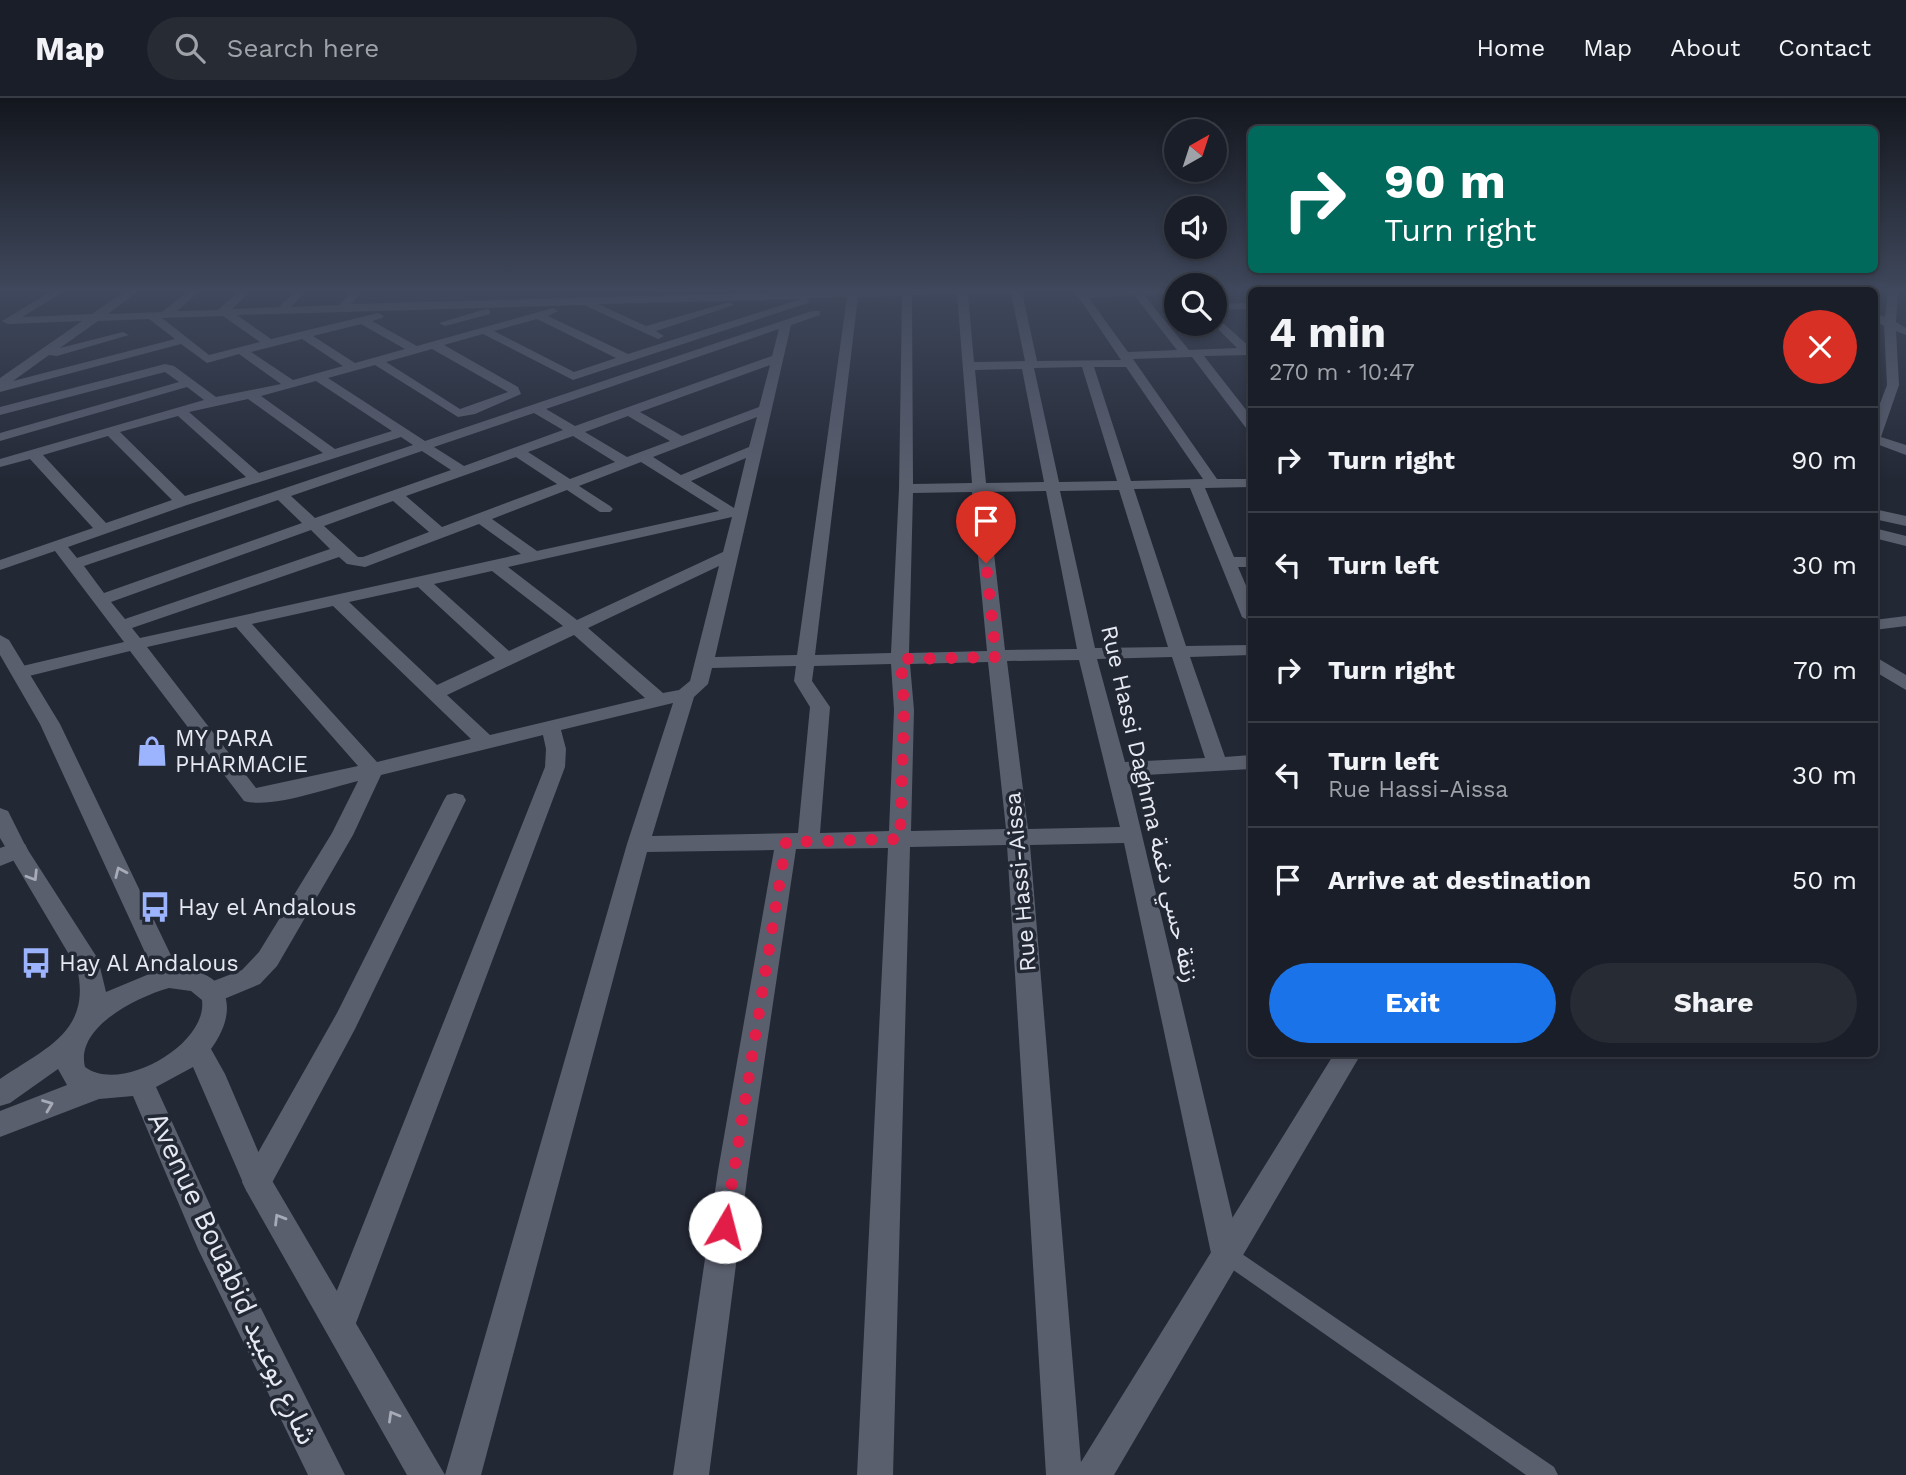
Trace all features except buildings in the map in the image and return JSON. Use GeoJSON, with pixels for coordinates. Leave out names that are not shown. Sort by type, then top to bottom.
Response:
{"type":"FeatureCollection","features":[{"type":"Feature","properties":{"kind":"street"},"geometry":{"type":"LineString","coordinates":[[0,386],[45,353]]}},
{"type":"Feature","properties":{"kind":"street"},"geometry":{"type":"LineString","coordinates":[[41,356],[52,353]]}},
{"type":"Feature","properties":{"kind":"street"},"geometry":{"type":"LineString","coordinates":[[0,386],[132,353]]}},
{"type":"Feature","properties":{"kind":"street"},"geometry":{"type":"LineString","coordinates":[[197,353],[204,359],[231,353]]}},
{"type":"Feature","properties":{"kind":"street"},"geometry":{"type":"LineString","coordinates":[[245,353],[290,384]]}},
{"type":"Feature","properties":{"kind":"street"},"geometry":{"type":"LineString","coordinates":[[332,353],[353,367]]}},
{"type":"Feature","properties":{"kind":"street"},"geometry":{"type":"LineString","coordinates":[[0,463],[214,401],[237,395],[251,395],[402,353]]}},
{"type":"Feature","properties":{"kind":"street"},"geometry":{"type":"LineString","coordinates":[[377,361],[458,413],[515,394],[514,390],[449,353]]}},
{"type":"Feature","properties":{"kind":"street"},"geometry":{"type":"LineString","coordinates":[[526,353],[569,376],[644,353]]}},
{"type":"Feature","properties":{"kind":"street"},"geometry":{"type":"LineString","coordinates":[[616,353],[628,359]]}},
{"type":"Feature","properties":{"kind":"street"},"geometry":{"type":"LineString","coordinates":[[74,564],[697,353]]}},
{"type":"Feature","properties":{"kind":"street"},"geometry":{"type":"LineString","coordinates":[[58,544],[250,796],[262,796],[373,770],[685,694],[697,687],[704,663],[736,512],[767,409],[780,353]]}},
{"type":"Feature","properties":{"kind":"street"},"geometry":{"type":"LineString","coordinates":[[691,1475],[733,1171],[797,842],[820,707],[803,681],[845,353]]}},
{"type":"Feature","properties":{"kind":"street"},"geometry":{"type":"LineString","coordinates":[[875,1475],[879,1278],[904,710],[901,659],[907,353]]}},
{"type":"Feature","properties":{"kind":"street","name":"Rue Hassi-Aissa"},"geometry":{"type":"LineString","coordinates":[[967,353],[996,657],[1018,837],[1064,1475]]}},
{"type":"Feature","properties":{"kind":"street","name":"Rue Hassi Daghma زنقة حسي دغمة"},"geometry":{"type":"LineString","coordinates":[[1028,353],[1087,654],[1133,835],[1226,1253]]}},
{"type":"Feature","properties":{"kind":"street"},"geometry":{"type":"LineString","coordinates":[[1121,353],[1214,485]]}},
{"type":"Feature","properties":{"kind":"street"},"geometry":{"type":"LineString","coordinates":[[968,366],[1087,364],[1188,353]]}},
{"type":"Feature","properties":{"kind":"street"},"geometry":{"type":"LineString","coordinates":[[1191,353],[1248,421]]}},
{"type":"Feature","properties":{"kind":"street"},"geometry":{"type":"LineString","coordinates":[[1878,423],[1893,362],[1893,353]]}},
{"type":"Feature","properties":{"kind":"street"},"geometry":{"type":"LineString","coordinates":[[100,600],[779,358]]}},
{"type":"Feature","properties":{"kind":"street"},"geometry":{"type":"LineString","coordinates":[[1878,360],[1893,362]]}},
{"type":"Feature","properties":{"kind":"street"},"geometry":{"type":"LineString","coordinates":[[1087,364],[1217,764]]}},
{"type":"Feature","properties":{"kind":"street"},"geometry":{"type":"LineString","coordinates":[[0,411],[161,368],[170,369],[214,401]]}},
{"type":"Feature","properties":{"kind":"street"},"geometry":{"type":"LineString","coordinates":[[634,374],[677,394]]}},
{"type":"Feature","properties":{"kind":"street"},"geometry":{"type":"LineString","coordinates":[[318,377],[462,471]]}},
{"type":"Feature","properties":{"kind":"street"},"geometry":{"type":"LineString","coordinates":[[0,437],[188,383]]}},
{"type":"Feature","properties":{"kind":"street"},"geometry":{"type":"LineString","coordinates":[[251,395],[333,454]]}},
{"type":"Feature","properties":{"kind":"street"},"geometry":{"type":"LineString","coordinates":[[15,407],[34,427]]}},
{"type":"Feature","properties":{"kind":"street"},"geometry":{"type":"LineString","coordinates":[[535,408],[627,463]]}},
{"type":"Feature","properties":{"kind":"street"},"geometry":{"type":"LineString","coordinates":[[180,411],[253,479],[314,524],[353,561],[365,562],[767,409]]}},
{"type":"Feature","properties":{"kind":"street"},"geometry":{"type":"LineString","coordinates":[[628,411],[682,442]]}},
{"type":"Feature","properties":{"kind":"street"},"geometry":{"type":"LineString","coordinates":[[111,430],[182,502]]}},
{"type":"Feature","properties":{"kind":"street"},"geometry":{"type":"LineString","coordinates":[[0,565],[182,502],[403,432]]}},
{"type":"Feature","properties":{"kind":"street"},"geometry":{"type":"LineString","coordinates":[[1878,440],[1906,451]]}},
{"type":"Feature","properties":{"kind":"street"},"geometry":{"type":"LineString","coordinates":[[680,480],[755,450]]}},
{"type":"Feature","properties":{"kind":"street"},"geometry":{"type":"LineString","coordinates":[[517,451],[605,509]]}},
{"type":"Feature","properties":{"kind":"street"},"geometry":{"type":"LineString","coordinates":[[33,453],[103,529]]}},
{"type":"Feature","properties":{"kind":"street"},"geometry":{"type":"LineString","coordinates":[[643,457],[736,512]]}},
{"type":"Feature","properties":{"kind":"street"},"geometry":{"type":"LineString","coordinates":[[906,489],[1248,483]]}},
{"type":"Feature","properties":{"kind":"street"},"geometry":{"type":"LineString","coordinates":[[1196,485],[1248,610]]}},
{"type":"Feature","properties":{"kind":"street"},"geometry":{"type":"LineString","coordinates":[[396,495],[442,534]]}},
{"type":"Feature","properties":{"kind":"street"},"geometry":{"type":"LineString","coordinates":[[20,672],[736,512]]}},
{"type":"Feature","properties":{"kind":"street"},"geometry":{"type":"LineString","coordinates":[[1878,515],[1906,521]]}},
{"type":"Feature","properties":{"kind":"street"},"geometry":{"type":"LineString","coordinates":[[481,518],[534,556]]}},
{"type":"Feature","properties":{"kind":"street"},"geometry":{"type":"LineString","coordinates":[[1878,534],[1906,541]]}},
{"type":"Feature","properties":{"kind":"street"},"geometry":{"type":"LineString","coordinates":[[121,626],[342,550]]}},
{"type":"Feature","properties":{"kind":"street"},"geometry":{"type":"LineString","coordinates":[[435,693],[729,555]]}},
{"type":"Feature","properties":{"kind":"street"},"geometry":{"type":"LineString","coordinates":[[1229,562],[1248,562]]}},
{"type":"Feature","properties":{"kind":"street"},"geometry":{"type":"LineString","coordinates":[[495,565],[577,628],[658,699]]}},
{"type":"Feature","properties":{"kind":"street"},"geometry":{"type":"LineString","coordinates":[[421,581],[508,660]]}},
{"type":"Feature","properties":{"kind":"street"},"geometry":{"type":"LineString","coordinates":[[337,600],[486,743]]}},
{"type":"Feature","properties":{"kind":"street"},"geometry":{"type":"LineString","coordinates":[[240,621],[373,770]]}},
{"type":"Feature","properties":{"kind":"street"},"geometry":{"type":"LineString","coordinates":[[1878,624],[1906,621]]}},
{"type":"Feature","properties":{"kind":"street"},"geometry":{"type":"LineString","coordinates":[[0,640],[50,724],[169,978]]}},
{"type":"Feature","properties":{"kind":"street"},"geometry":{"type":"LineString","coordinates":[[704,663],[1248,650]]}},
{"type":"Feature","properties":{"kind":"street"},"geometry":{"type":"LineString","coordinates":[[1878,665],[1906,684]]}},
{"type":"Feature","properties":{"kind":"street"},"geometry":{"type":"LineString","coordinates":[[463,1475],[638,844],[685,694]]}},
{"type":"Feature","properties":{"kind":"street"},"geometry":{"type":"LineString","coordinates":[[340,1323],[555,767],[556,749],[551,728]]}},
{"type":"Feature","properties":{"kind":"street"},"geometry":{"type":"LineString","coordinates":[[1115,770],[1248,762]]}},
{"type":"Feature","properties":{"kind":"street"},"geometry":{"type":"LineString","coordinates":[[212,993],[251,977],[268,959],[342,835],[373,770]]}},
{"type":"Feature","properties":{"kind":"street"},"geometry":{"type":"LineString","coordinates":[[257,1182],[346,1021],[455,800]]}},
{"type":"Feature","properties":{"kind":"street"},"geometry":{"type":"LineString","coordinates":[[0,816],[9,854],[89,966],[94,987],[89,1020]]}},
{"type":"Feature","properties":{"kind":"street"},"geometry":{"type":"LineString","coordinates":[[638,844],[1133,835]]}},
{"type":"Feature","properties":{"kind":"street"},"geometry":{"type":"LineString","coordinates":[[0,1094],[71,1045],[89,1020],[126,992],[169,978],[196,980],[212,993],[216,1005],[213,1020],[196,1048],[166,1070],[115,1088],[96,1087],[82,1081],[73,1072],[70,1061],[71,1045]]}},
{"type":"Feature","properties":{"kind":"street"},"geometry":{"type":"LineString","coordinates":[[196,1048],[215,1083],[257,1182],[427,1475]]}},
{"type":"Feature","properties":{"kind":"street"},"geometry":{"type":"LineString","coordinates":[[1094,1475],[1346,1057]]}},
{"type":"Feature","properties":{"kind":"street","name":"Avenue Bouabid شارع بوعبيد"},"geometry":{"type":"LineString","coordinates":[[140,1081],[209,1238],[326,1475]]}},
{"type":"Feature","properties":{"kind":"street"},"geometry":{"type":"LineString","coordinates":[[0,1124],[96,1087]]}},
{"type":"Feature","properties":{"kind":"lane"},"geometry":{"type":"LineString","coordinates":[[1226,1253],[1546,1475]]}},
{"type":"Feature","properties":{"kind":"place","name":"MY PARA PHARMACIE"},"geometry":{"type":"Point","coordinates":[152,751]}},
{"type":"Feature","properties":{"kind":"place","name":"Hay el Andalous"},"geometry":{"type":"Point","coordinates":[155,907]}},
{"type":"Feature","properties":{"kind":"place","name":"Hay Al Andalous"},"geometry":{"type":"Point","coordinates":[36,963]}},
{"type":"Feature","properties":{"kind":"route"},"geometry":{"type":"LineString","coordinates":[[725,1227],[786,842],[900,839],[904,710],[901,659],[996,657],[986,563]]}}]}
